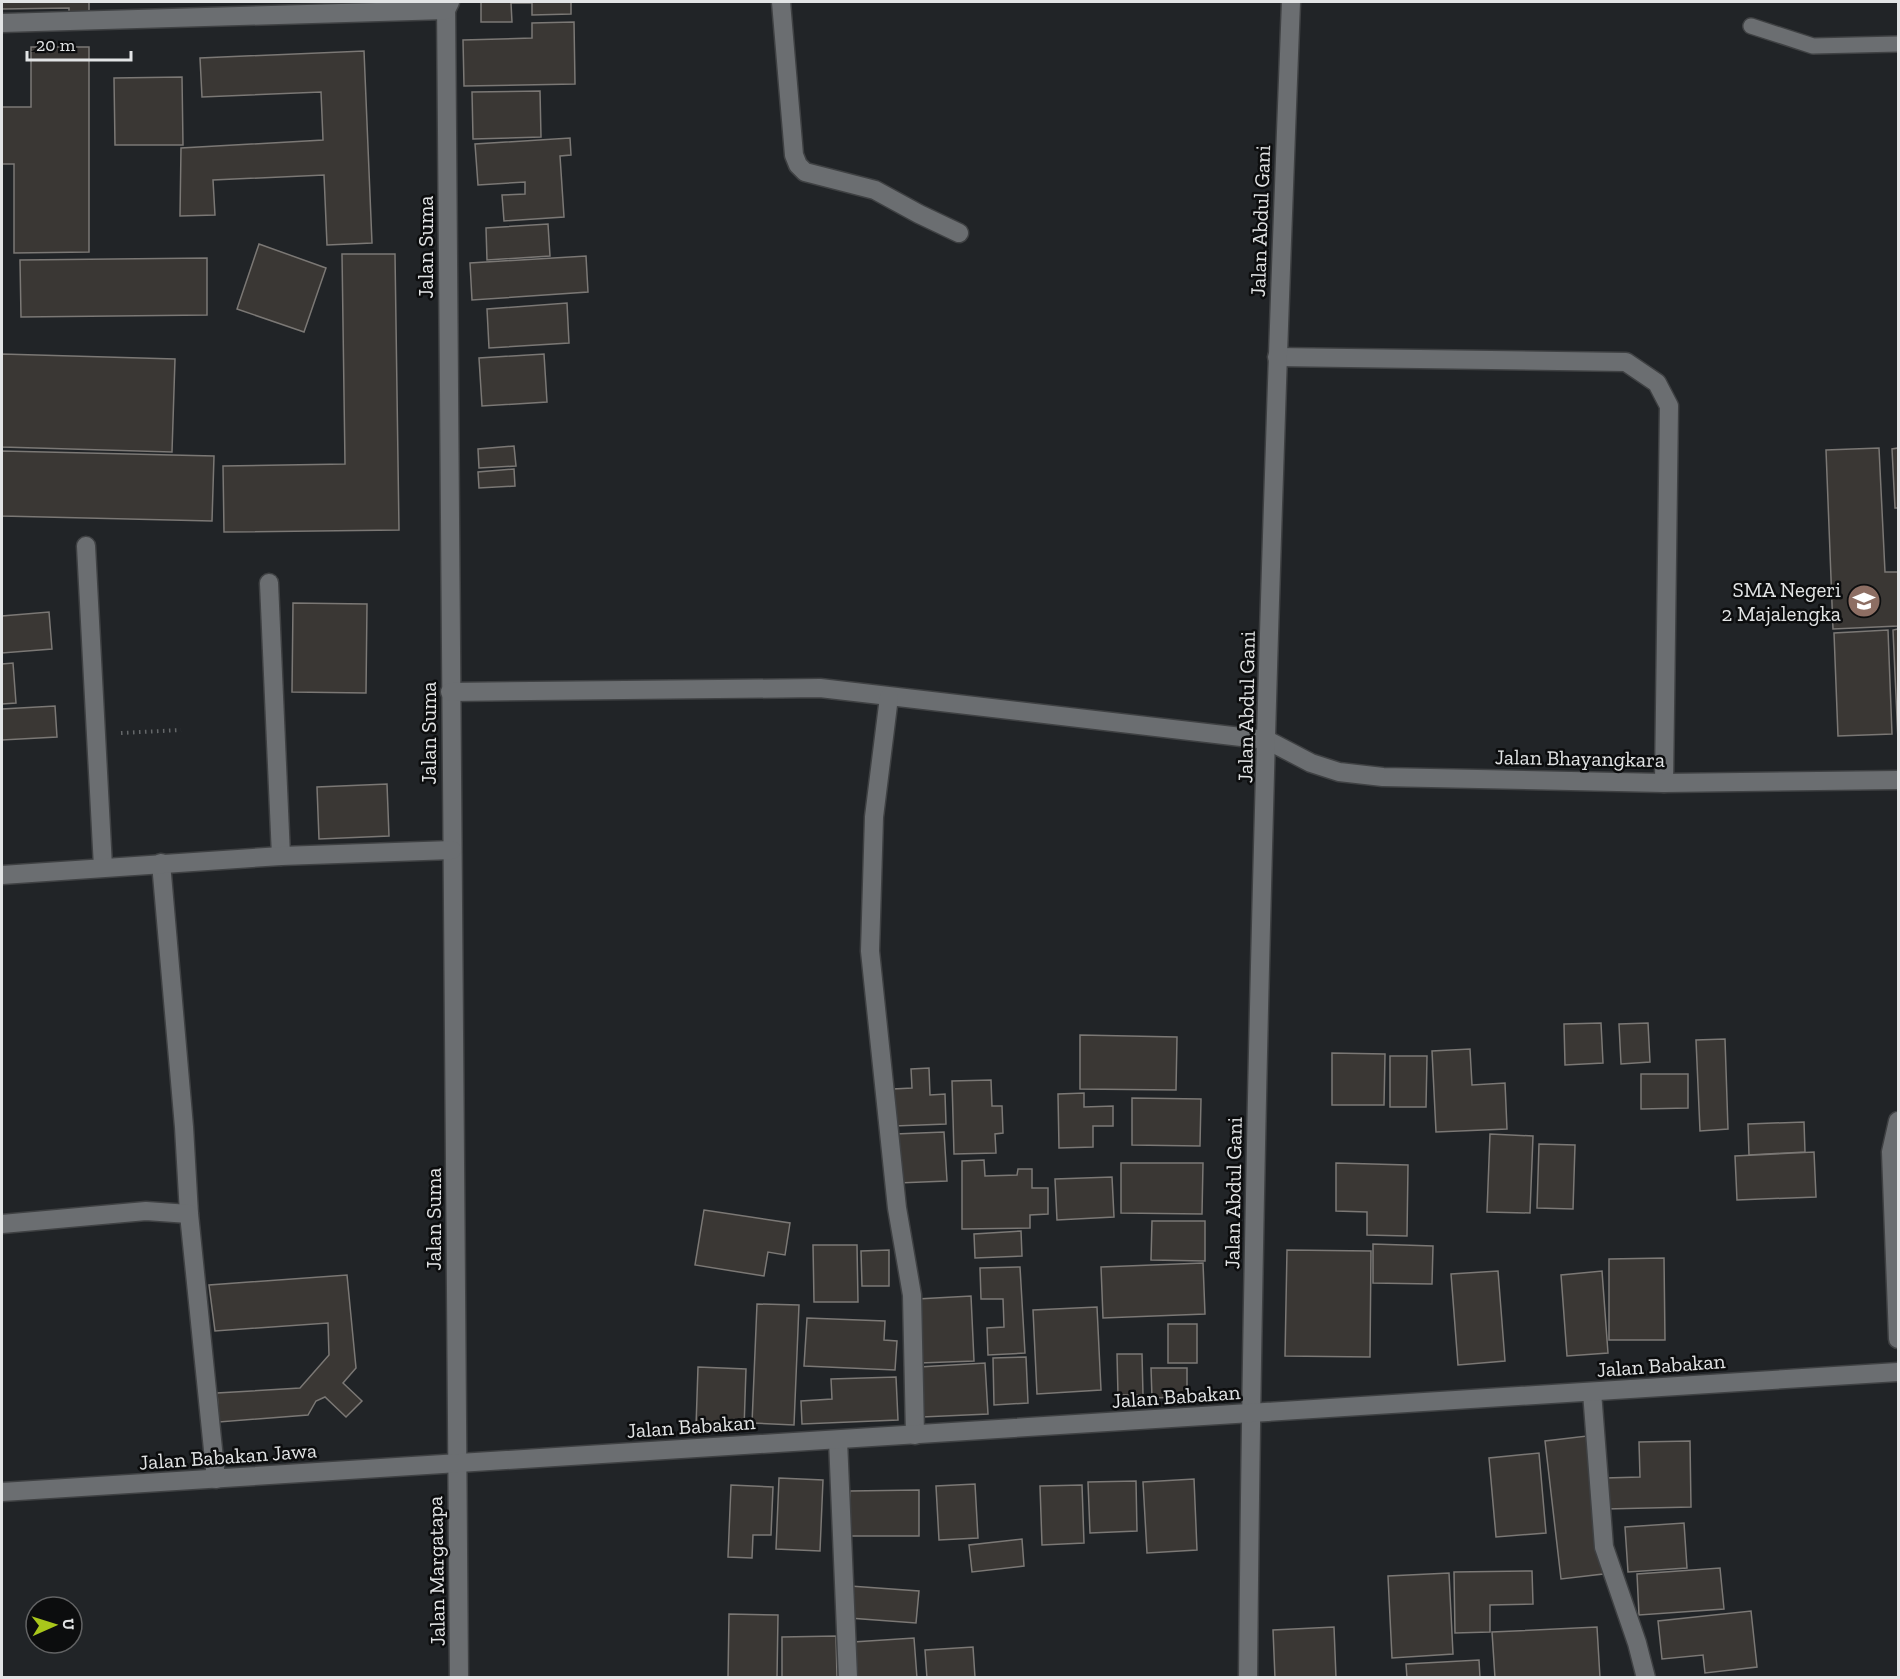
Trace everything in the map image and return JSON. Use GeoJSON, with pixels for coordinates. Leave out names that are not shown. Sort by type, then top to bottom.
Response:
{"type":"FeatureCollection","features":[{"type":"Feature","properties":{"kind":"street"},"geometry":{"type":"LineString","coordinates":[[781,2],[794,155],[798,165],[805,172],[815,176],[875,190],[959,233]]}},
{"type":"Feature","properties":{"kind":"street","name":"Jalan Abdul Gani"},"geometry":{"type":"LineString","coordinates":[[1248,1677],[1250,1413],[1267,740],[1277,357],[1291,2]]}},
{"type":"Feature","properties":{"kind":"street"},"geometry":{"type":"LineString","coordinates":[[2,23],[447,4]]}},
{"type":"Feature","properties":{"kind":"street","name":"Jalan Suma"},"geometry":{"type":"LineString","coordinates":[[447,4],[457,1464]]}},
{"type":"Feature","properties":{"kind":"street"},"geometry":{"type":"LineString","coordinates":[[1277,357],[1626,362],[1657,383],[1669,406],[1664,783]]}},
{"type":"Feature","properties":{"kind":"street"},"geometry":{"type":"LineString","coordinates":[[86,546],[103,867]]}},
{"type":"Feature","properties":{"kind":"street"},"geometry":{"type":"LineString","coordinates":[[269,583],[281,856]]}},
{"type":"Feature","properties":{"kind":"street"},"geometry":{"type":"LineString","coordinates":[[450,692],[820,688],[1267,740]]}},
{"type":"Feature","properties":{"kind":"street"},"geometry":{"type":"LineString","coordinates":[[889,696],[874,817],[870,951],[897,1208],[912,1295],[915,1434]]}},
{"type":"Feature","properties":{"kind":"street","name":"Jalan Bhayangkara"},"geometry":{"type":"LineString","coordinates":[[1267,740],[1311,763],[1339,772],[1383,777],[1664,783],[1899,780]]}},
{"type":"Feature","properties":{"kind":"street"},"geometry":{"type":"LineString","coordinates":[[2,875],[281,856],[452,850]]}},
{"type":"Feature","properties":{"kind":"street"},"geometry":{"type":"LineString","coordinates":[[162,863],[189,1214],[216,1479]]}},
{"type":"Feature","properties":{"kind":"street"},"geometry":{"type":"LineString","coordinates":[[1899,1121],[1891,1152],[1899,1339]]}},
{"type":"Feature","properties":{"kind":"street"},"geometry":{"type":"LineString","coordinates":[[2,1224],[146,1211],[189,1214]]}},
{"type":"Feature","properties":{"kind":"street","name":"Jalan Babakan"},"geometry":{"type":"LineString","coordinates":[[457,1464],[1899,1372]]}},
{"type":"Feature","properties":{"kind":"street"},"geometry":{"type":"LineString","coordinates":[[1592,1392],[1604,1547],[1637,1643],[1646,1677]]}},
{"type":"Feature","properties":{"kind":"street"},"geometry":{"type":"LineString","coordinates":[[838,1440],[848,1677]]}},
{"type":"Feature","properties":{"kind":"street","name":"Jalan Babakan Jawa"},"geometry":{"type":"LineString","coordinates":[[2,1492],[457,1464]]}},
{"type":"Feature","properties":{"kind":"street","name":"Jalan Margatapa"},"geometry":{"type":"LineString","coordinates":[[457,1464],[459,1677]]}},
{"type":"Feature","properties":{"kind":"lane"},"geometry":{"type":"LineString","coordinates":[[1751,26],[1813,46],[1899,44]]}},
{"type":"Feature","properties":{"kind":"path"},"geometry":{"type":"LineString","coordinates":[[96,734],[181,730]]}},
{"type":"Feature","properties":{"kind":"building"},"geometry":{"type":"Polygon","coordinates":[[[2,2],[89,2],[89,13],[69,13],[69,8],[2,9],[2,2]]]}},
{"type":"Feature","properties":{"kind":"building"},"geometry":{"type":"Polygon","coordinates":[[[481,2],[571,2],[571,14],[532,15],[532,3],[511,3],[512,22],[481,22],[481,2]]]}},
{"type":"Feature","properties":{"kind":"building"},"geometry":{"type":"Polygon","coordinates":[[[574,22],[575,84],[464,86],[463,40],[532,38],[532,23],[574,22]]]}},
{"type":"Feature","properties":{"kind":"building"},"geometry":{"type":"Polygon","coordinates":[[[31,47],[89,47],[89,252],[14,253],[14,164],[2,164],[2,107],[31,107],[31,47]]]}},
{"type":"Feature","properties":{"kind":"building"},"geometry":{"type":"Polygon","coordinates":[[[364,51],[372,243],[327,245],[324,175],[213,180],[215,215],[180,216],[181,148],[323,140],[321,92],[202,97],[200,58],[364,51]]]}},
{"type":"Feature","properties":{"kind":"building"},"geometry":{"type":"Polygon","coordinates":[[[182,77],[183,145],[115,145],[114,78],[182,77]]]}},
{"type":"Feature","properties":{"kind":"building"},"geometry":{"type":"Polygon","coordinates":[[[540,91],[541,137],[473,139],[472,92],[540,91]]]}},
{"type":"Feature","properties":{"kind":"building"},"geometry":{"type":"Polygon","coordinates":[[[570,138],[571,155],[560,156],[564,217],[504,221],[502,195],[525,194],[525,182],[478,185],[475,144],[570,138]]]}},
{"type":"Feature","properties":{"kind":"building"},"geometry":{"type":"Polygon","coordinates":[[[548,224],[550,256],[487,260],[486,228],[548,224]]]}},
{"type":"Feature","properties":{"kind":"building"},"geometry":{"type":"Polygon","coordinates":[[[259,244],[326,268],[304,332],[237,309],[259,244]]]}},
{"type":"Feature","properties":{"kind":"building"},"geometry":{"type":"Polygon","coordinates":[[[342,254],[395,254],[399,530],[224,532],[223,466],[345,464],[342,254]]]}},
{"type":"Feature","properties":{"kind":"building"},"geometry":{"type":"Polygon","coordinates":[[[586,256],[588,292],[472,300],[470,263],[586,256]]]}},
{"type":"Feature","properties":{"kind":"building"},"geometry":{"type":"Polygon","coordinates":[[[207,258],[207,315],[21,317],[20,260],[207,258]]]}},
{"type":"Feature","properties":{"kind":"building"},"geometry":{"type":"Polygon","coordinates":[[[567,303],[569,343],[489,348],[487,309],[567,303]]]}},
{"type":"Feature","properties":{"kind":"building"},"geometry":{"type":"Polygon","coordinates":[[[2,354],[175,359],[172,452],[2,447],[2,354]]]}},
{"type":"Feature","properties":{"kind":"building"},"geometry":{"type":"Polygon","coordinates":[[[544,354],[547,402],[482,406],[479,358],[544,354]]]}},
{"type":"Feature","properties":{"kind":"building"},"geometry":{"type":"Polygon","coordinates":[[[514,446],[516,466],[479,468],[478,449],[514,446]]]}},
{"type":"Feature","properties":{"kind":"building"},"geometry":{"type":"Polygon","coordinates":[[[1879,448],[1885,572],[1898,572],[1898,626],[1833,629],[1826,450],[1879,448]]]}},
{"type":"Feature","properties":{"kind":"building"},"geometry":{"type":"Polygon","coordinates":[[[1898,448],[1898,508],[1895,508],[1892,449],[1898,448]]]}},
{"type":"Feature","properties":{"kind":"building"},"geometry":{"type":"Polygon","coordinates":[[[2,451],[214,456],[212,521],[2,516],[2,451]]]}},
{"type":"Feature","properties":{"kind":"building"},"geometry":{"type":"Polygon","coordinates":[[[514,469],[515,486],[479,488],[478,472],[514,469]]]}},
{"type":"Feature","properties":{"kind":"building"},"geometry":{"type":"Polygon","coordinates":[[[293,603],[367,604],[366,693],[292,692],[293,603]]]}},
{"type":"Feature","properties":{"kind":"building"},"geometry":{"type":"Polygon","coordinates":[[[49,612],[52,649],[2,653],[2,616],[49,612]]]}},
{"type":"Feature","properties":{"kind":"building"},"geometry":{"type":"Polygon","coordinates":[[[1898,629],[1898,740],[1893,630],[1898,629]]]}},
{"type":"Feature","properties":{"kind":"building"},"geometry":{"type":"Polygon","coordinates":[[[1888,630],[1892,734],[1838,736],[1834,633],[1888,630]]]}},
{"type":"Feature","properties":{"kind":"building"},"geometry":{"type":"Polygon","coordinates":[[[13,663],[16,703],[2,704],[2,664],[13,663]]]}},
{"type":"Feature","properties":{"kind":"building"},"geometry":{"type":"Polygon","coordinates":[[[55,706],[57,737],[2,740],[2,709],[55,706]]]}},
{"type":"Feature","properties":{"kind":"building"},"geometry":{"type":"Polygon","coordinates":[[[387,784],[389,836],[319,839],[317,787],[387,784]]]}},
{"type":"Feature","properties":{"kind":"building"},"geometry":{"type":"Polygon","coordinates":[[[1601,1023],[1603,1063],[1565,1065],[1564,1024],[1601,1023]]]}},
{"type":"Feature","properties":{"kind":"building"},"geometry":{"type":"Polygon","coordinates":[[[1648,1023],[1650,1062],[1621,1064],[1619,1024],[1648,1023]]]}},
{"type":"Feature","properties":{"kind":"building"},"geometry":{"type":"Polygon","coordinates":[[[1080,1035],[1177,1037],[1176,1090],[1080,1089],[1080,1035]]]}},
{"type":"Feature","properties":{"kind":"building"},"geometry":{"type":"Polygon","coordinates":[[[1725,1039],[1728,1129],[1700,1131],[1696,1040],[1725,1039]]]}},
{"type":"Feature","properties":{"kind":"building"},"geometry":{"type":"Polygon","coordinates":[[[1470,1049],[1472,1085],[1505,1083],[1507,1129],[1436,1132],[1432,1051],[1470,1049]]]}},
{"type":"Feature","properties":{"kind":"building"},"geometry":{"type":"Polygon","coordinates":[[[1332,1053],[1385,1054],[1384,1105],[1332,1105],[1332,1053]]]}},
{"type":"Feature","properties":{"kind":"building"},"geometry":{"type":"Polygon","coordinates":[[[1390,1056],[1427,1056],[1426,1107],[1390,1107],[1390,1056]]]}},
{"type":"Feature","properties":{"kind":"building"},"geometry":{"type":"Polygon","coordinates":[[[929,1068],[930,1095],[945,1094],[946,1124],[894,1126],[893,1089],[912,1088],[911,1069],[929,1068]]]}},
{"type":"Feature","properties":{"kind":"building"},"geometry":{"type":"Polygon","coordinates":[[[1641,1074],[1688,1074],[1688,1108],[1641,1109],[1641,1074]]]}},
{"type":"Feature","properties":{"kind":"building"},"geometry":{"type":"Polygon","coordinates":[[[991,1080],[992,1106],[1002,1106],[1003,1133],[995,1134],[996,1153],[954,1154],[952,1081],[991,1080]]]}},
{"type":"Feature","properties":{"kind":"building"},"geometry":{"type":"Polygon","coordinates":[[[1084,1093],[1084,1107],[1113,1106],[1113,1126],[1093,1126],[1093,1147],[1059,1148],[1058,1094],[1084,1093]]]}},
{"type":"Feature","properties":{"kind":"building"},"geometry":{"type":"Polygon","coordinates":[[[1132,1098],[1201,1099],[1200,1146],[1132,1145],[1132,1098]]]}},
{"type":"Feature","properties":{"kind":"building"},"geometry":{"type":"Polygon","coordinates":[[[1804,1122],[1805,1152],[1749,1155],[1748,1124],[1804,1122]]]}},
{"type":"Feature","properties":{"kind":"building"},"geometry":{"type":"Polygon","coordinates":[[[944,1132],[947,1181],[898,1183],[895,1134],[944,1132]]]}},
{"type":"Feature","properties":{"kind":"building"},"geometry":{"type":"Polygon","coordinates":[[[1490,1134],[1533,1136],[1530,1213],[1487,1212],[1490,1134]]]}},
{"type":"Feature","properties":{"kind":"building"},"geometry":{"type":"Polygon","coordinates":[[[1539,1144],[1575,1145],[1573,1209],[1537,1208],[1539,1144]]]}},
{"type":"Feature","properties":{"kind":"building"},"geometry":{"type":"Polygon","coordinates":[[[1814,1152],[1816,1197],[1737,1200],[1735,1156],[1814,1152]]]}},
{"type":"Feature","properties":{"kind":"building"},"geometry":{"type":"Polygon","coordinates":[[[984,1160],[985,1176],[1017,1175],[1018,1169],[1032,1169],[1032,1188],[1048,1188],[1048,1214],[1030,1215],[1030,1228],[962,1229],[962,1161],[984,1160]]]}},
{"type":"Feature","properties":{"kind":"building"},"geometry":{"type":"Polygon","coordinates":[[[1121,1163],[1203,1163],[1202,1214],[1121,1213],[1121,1163]]]}},
{"type":"Feature","properties":{"kind":"building"},"geometry":{"type":"Polygon","coordinates":[[[1336,1163],[1408,1165],[1407,1236],[1367,1235],[1367,1212],[1336,1211],[1336,1163]]]}},
{"type":"Feature","properties":{"kind":"building"},"geometry":{"type":"Polygon","coordinates":[[[1112,1177],[1114,1217],[1057,1220],[1055,1179],[1112,1177]]]}},
{"type":"Feature","properties":{"kind":"building"},"geometry":{"type":"Polygon","coordinates":[[[704,1210],[790,1223],[785,1255],[768,1252],[764,1276],[695,1265],[704,1210]]]}},
{"type":"Feature","properties":{"kind":"building"},"geometry":{"type":"Polygon","coordinates":[[[1152,1221],[1205,1221],[1205,1261],[1151,1260],[1152,1221]]]}},
{"type":"Feature","properties":{"kind":"building"},"geometry":{"type":"Polygon","coordinates":[[[1021,1231],[1022,1256],[975,1258],[974,1234],[1021,1231]]]}},
{"type":"Feature","properties":{"kind":"building"},"geometry":{"type":"Polygon","coordinates":[[[1373,1244],[1433,1246],[1432,1284],[1373,1283],[1373,1244]]]}},
{"type":"Feature","properties":{"kind":"building"},"geometry":{"type":"Polygon","coordinates":[[[813,1245],[857,1245],[858,1302],[814,1302],[813,1245]]]}},
{"type":"Feature","properties":{"kind":"building"},"geometry":{"type":"Polygon","coordinates":[[[889,1250],[889,1286],[862,1286],[861,1251],[889,1250]]]}},
{"type":"Feature","properties":{"kind":"building"},"geometry":{"type":"Polygon","coordinates":[[[1287,1250],[1371,1251],[1370,1357],[1285,1356],[1287,1250]]]}},
{"type":"Feature","properties":{"kind":"building"},"geometry":{"type":"Polygon","coordinates":[[[1664,1258],[1665,1340],[1609,1340],[1609,1259],[1664,1258]]]}},
{"type":"Feature","properties":{"kind":"building"},"geometry":{"type":"Polygon","coordinates":[[[1203,1263],[1205,1314],[1103,1318],[1101,1267],[1203,1263]]]}},
{"type":"Feature","properties":{"kind":"building"},"geometry":{"type":"Polygon","coordinates":[[[1020,1267],[1025,1353],[988,1355],[987,1328],[1004,1327],[1003,1299],[981,1299],[980,1268],[1020,1267]]]}},
{"type":"Feature","properties":{"kind":"building"},"geometry":{"type":"Polygon","coordinates":[[[1498,1271],[1505,1361],[1458,1365],[1451,1274],[1498,1271]]]}},
{"type":"Feature","properties":{"kind":"building"},"geometry":{"type":"Polygon","coordinates":[[[1602,1271],[1608,1353],[1567,1356],[1561,1275],[1602,1271]]]}},
{"type":"Feature","properties":{"kind":"building"},"geometry":{"type":"Polygon","coordinates":[[[347,1275],[356,1368],[343,1383],[362,1401],[346,1417],[325,1397],[316,1401],[308,1415],[219,1422],[217,1393],[300,1388],[329,1355],[328,1323],[215,1331],[209,1285],[347,1275]]]}},
{"type":"Feature","properties":{"kind":"building"},"geometry":{"type":"Polygon","coordinates":[[[971,1296],[974,1361],[920,1363],[917,1299],[971,1296]]]}},
{"type":"Feature","properties":{"kind":"building"},"geometry":{"type":"Polygon","coordinates":[[[757,1304],[799,1305],[794,1425],[752,1423],[757,1304]]]}},
{"type":"Feature","properties":{"kind":"building"},"geometry":{"type":"Polygon","coordinates":[[[1097,1307],[1101,1390],[1037,1394],[1033,1310],[1097,1307]]]}},
{"type":"Feature","properties":{"kind":"building"},"geometry":{"type":"Polygon","coordinates":[[[807,1318],[885,1321],[884,1340],[897,1341],[895,1370],[804,1366],[807,1318]]]}},
{"type":"Feature","properties":{"kind":"building"},"geometry":{"type":"Polygon","coordinates":[[[1168,1324],[1197,1324],[1197,1363],[1168,1363],[1168,1324]]]}},
{"type":"Feature","properties":{"kind":"building"},"geometry":{"type":"Polygon","coordinates":[[[1117,1354],[1142,1354],[1143,1395],[1118,1395],[1117,1354]]]}},
{"type":"Feature","properties":{"kind":"building"},"geometry":{"type":"Polygon","coordinates":[[[1026,1357],[1028,1403],[994,1405],[993,1358],[1026,1357]]]}},
{"type":"Feature","properties":{"kind":"building"},"geometry":{"type":"Polygon","coordinates":[[[985,1363],[988,1414],[922,1417],[919,1367],[985,1363]]]}},
{"type":"Feature","properties":{"kind":"building"},"geometry":{"type":"Polygon","coordinates":[[[698,1367],[746,1369],[744,1429],[696,1427],[698,1367]]]}},
{"type":"Feature","properties":{"kind":"building"},"geometry":{"type":"Polygon","coordinates":[[[1151,1368],[1187,1368],[1187,1397],[1152,1398],[1151,1368]]]}},
{"type":"Feature","properties":{"kind":"building"},"geometry":{"type":"Polygon","coordinates":[[[896,1377],[898,1420],[802,1424],[801,1401],[832,1399],[831,1379],[896,1377]]]}},
{"type":"Feature","properties":{"kind":"building"},"geometry":{"type":"Polygon","coordinates":[[[1587,1436],[1603,1574],[1561,1579],[1545,1441],[1587,1436]]]}},
{"type":"Feature","properties":{"kind":"building"},"geometry":{"type":"Polygon","coordinates":[[[1690,1441],[1691,1507],[1606,1509],[1605,1478],[1640,1477],[1639,1442],[1690,1441]]]}},
{"type":"Feature","properties":{"kind":"building"},"geometry":{"type":"Polygon","coordinates":[[[1539,1453],[1546,1533],[1496,1537],[1489,1458],[1539,1453]]]}},
{"type":"Feature","properties":{"kind":"building"},"geometry":{"type":"Polygon","coordinates":[[[779,1478],[823,1480],[820,1551],[776,1549],[779,1478]]]}},
{"type":"Feature","properties":{"kind":"building"},"geometry":{"type":"Polygon","coordinates":[[[1194,1479],[1197,1550],[1147,1553],[1143,1482],[1194,1479]]]}},
{"type":"Feature","properties":{"kind":"building"},"geometry":{"type":"Polygon","coordinates":[[[1136,1481],[1137,1531],[1090,1533],[1088,1482],[1136,1481]]]}},
{"type":"Feature","properties":{"kind":"building"},"geometry":{"type":"Polygon","coordinates":[[[975,1484],[978,1538],[939,1540],[936,1486],[975,1484]]]}},
{"type":"Feature","properties":{"kind":"building"},"geometry":{"type":"Polygon","coordinates":[[[731,1485],[773,1487],[771,1535],[753,1535],[752,1558],[728,1557],[731,1485]]]}},
{"type":"Feature","properties":{"kind":"building"},"geometry":{"type":"Polygon","coordinates":[[[1082,1485],[1084,1543],[1042,1545],[1040,1486],[1082,1485]]]}},
{"type":"Feature","properties":{"kind":"building"},"geometry":{"type":"Polygon","coordinates":[[[919,1490],[919,1536],[850,1536],[850,1491],[919,1490]]]}},
{"type":"Feature","properties":{"kind":"building"},"geometry":{"type":"Polygon","coordinates":[[[1684,1523],[1687,1568],[1628,1572],[1625,1527],[1684,1523]]]}},
{"type":"Feature","properties":{"kind":"building"},"geometry":{"type":"Polygon","coordinates":[[[1022,1539],[1024,1566],[972,1572],[969,1545],[1022,1539]]]}},
{"type":"Feature","properties":{"kind":"building"},"geometry":{"type":"Polygon","coordinates":[[[1720,1568],[1724,1609],[1639,1615],[1637,1574],[1720,1568]]]}},
{"type":"Feature","properties":{"kind":"building"},"geometry":{"type":"Polygon","coordinates":[[[1532,1571],[1533,1604],[1490,1605],[1490,1632],[1455,1633],[1454,1572],[1532,1571]]]}},
{"type":"Feature","properties":{"kind":"building"},"geometry":{"type":"Polygon","coordinates":[[[1449,1573],[1453,1654],[1392,1658],[1388,1576],[1449,1573]]]}},
{"type":"Feature","properties":{"kind":"building"},"geometry":{"type":"Polygon","coordinates":[[[850,1586],[919,1591],[916,1623],[849,1618],[850,1586]]]}},
{"type":"Feature","properties":{"kind":"building"},"geometry":{"type":"Polygon","coordinates":[[[1751,1611],[1757,1667],[1705,1673],[1703,1655],[1662,1659],[1658,1621],[1751,1611]]]}},
{"type":"Feature","properties":{"kind":"building"},"geometry":{"type":"Polygon","coordinates":[[[729,1614],[778,1615],[777,1678],[728,1678],[729,1614]]]}},
{"type":"Feature","properties":{"kind":"building"},"geometry":{"type":"Polygon","coordinates":[[[1334,1627],[1336,1678],[1275,1678],[1273,1630],[1334,1627]]]}},
{"type":"Feature","properties":{"kind":"building"},"geometry":{"type":"Polygon","coordinates":[[[1597,1627],[1600,1678],[1495,1678],[1492,1632],[1597,1627]]]}},
{"type":"Feature","properties":{"kind":"building"},"geometry":{"type":"Polygon","coordinates":[[[836,1636],[837,1678],[782,1677],[782,1637],[836,1636]]]}},
{"type":"Feature","properties":{"kind":"building"},"geometry":{"type":"Polygon","coordinates":[[[914,1638],[917,1678],[856,1678],[853,1642],[914,1638]]]}},
{"type":"Feature","properties":{"kind":"building"},"geometry":{"type":"Polygon","coordinates":[[[973,1647],[975,1677],[927,1678],[925,1650],[973,1647]]]}},
{"type":"Feature","properties":{"kind":"building"},"geometry":{"type":"Polygon","coordinates":[[[1479,1660],[1480,1678],[1407,1678],[1406,1664],[1479,1660]]]}},
{"type":"Feature","properties":{"kind":"place","name":"SMA Negeri 2 Majalengka"},"geometry":{"type":"Point","coordinates":[1864,601]}}]}
